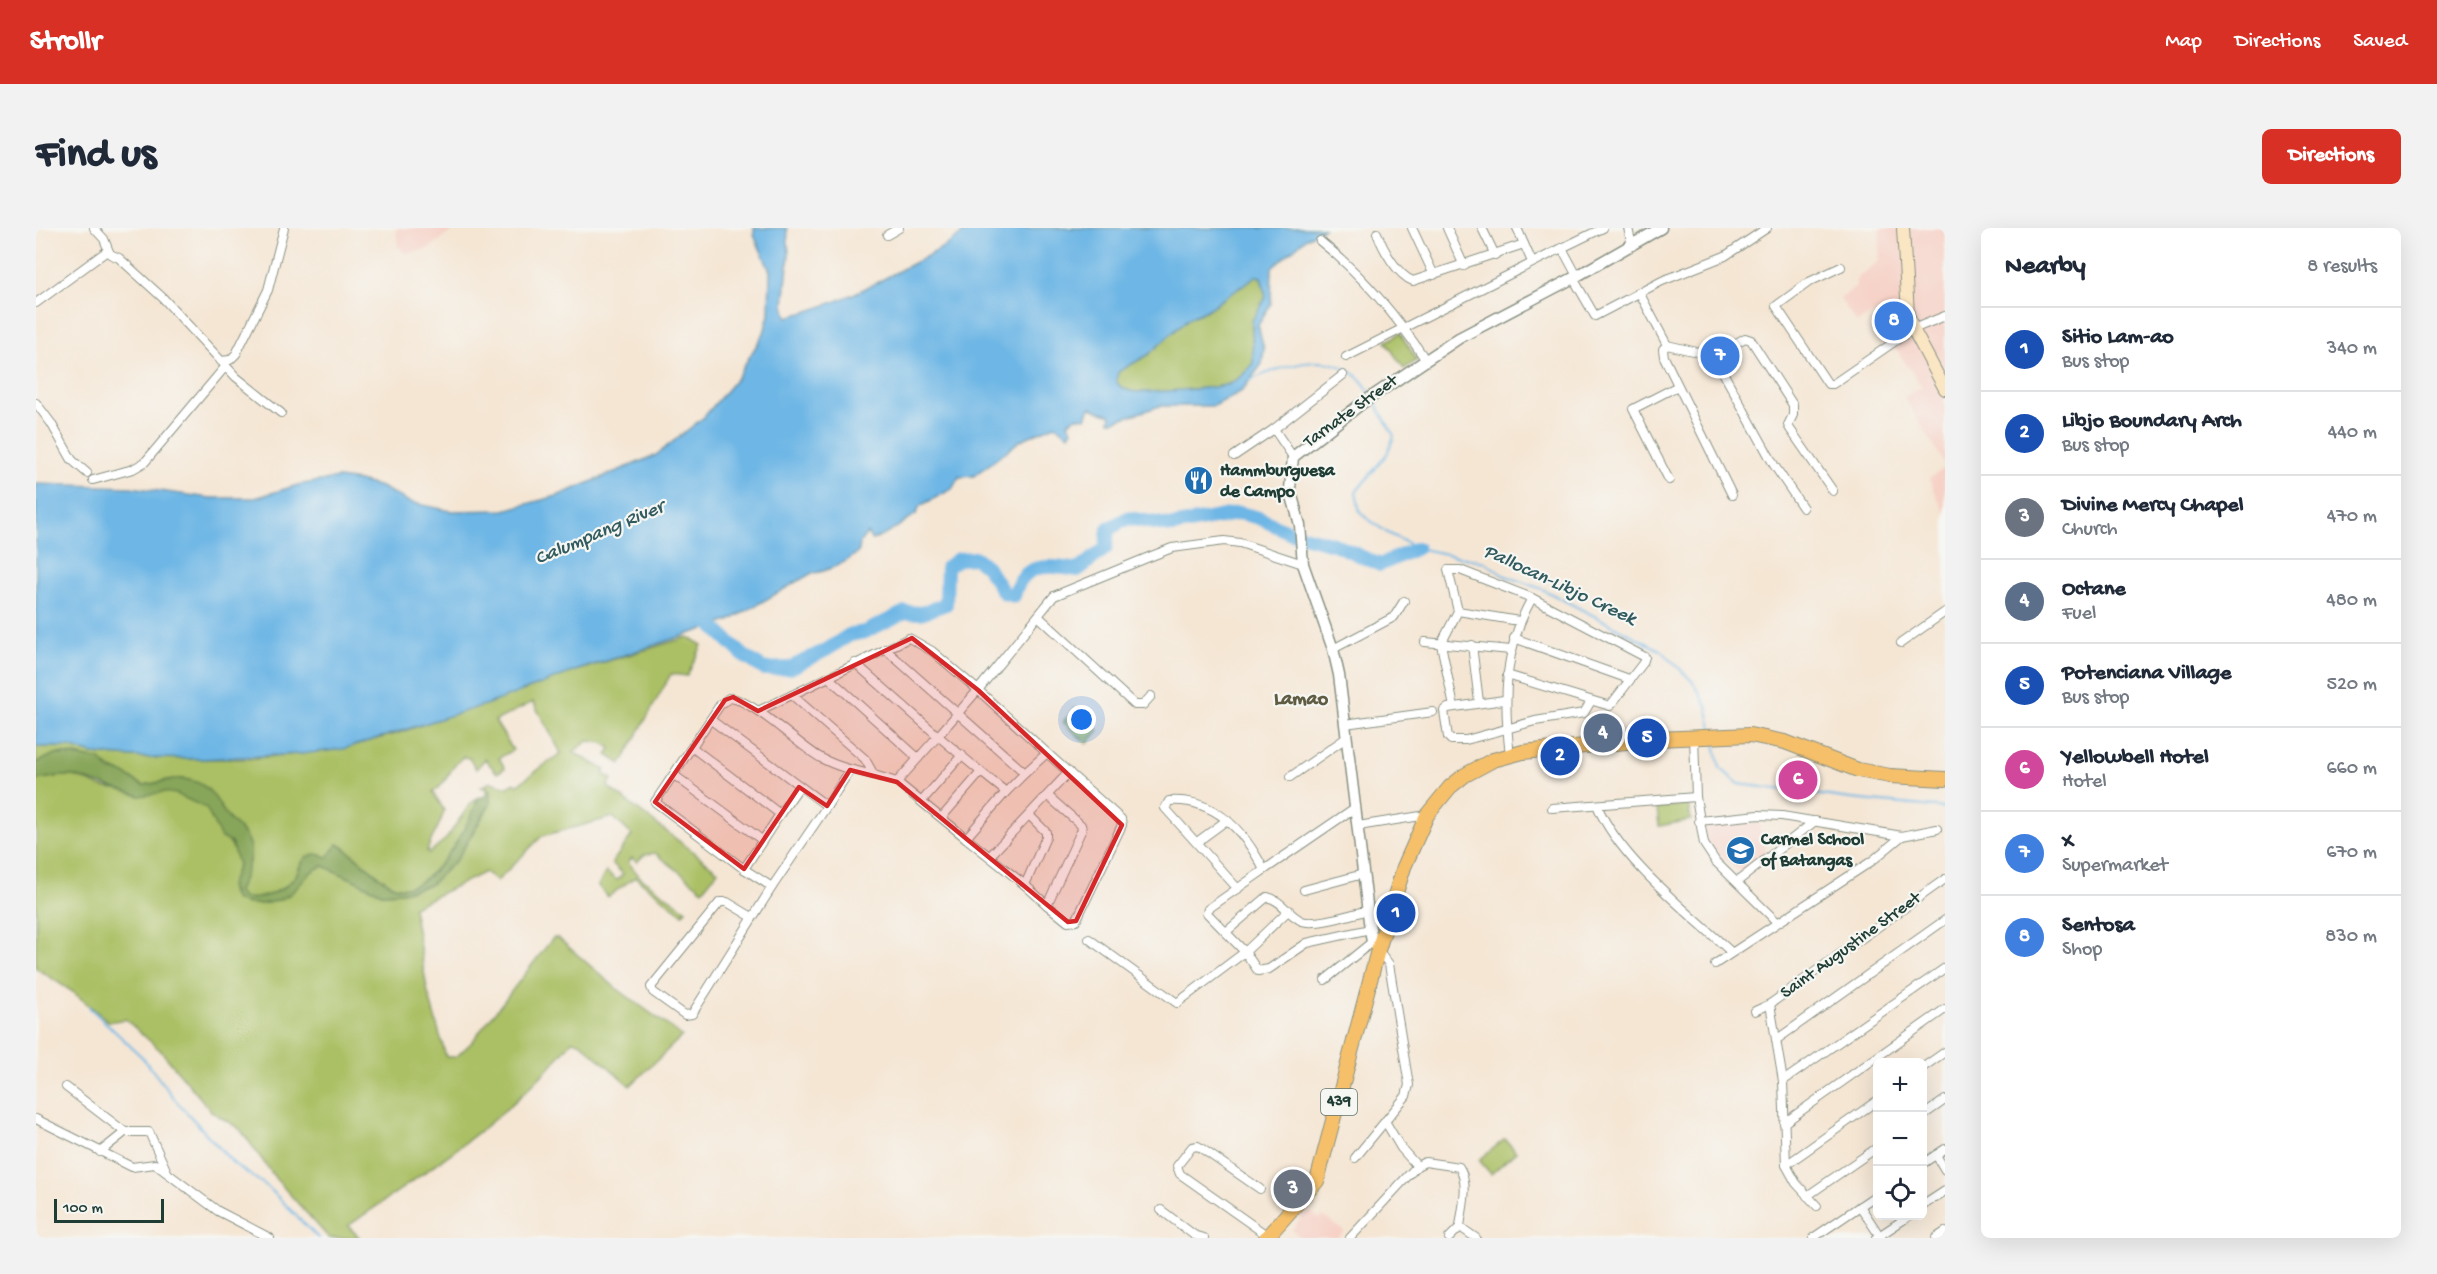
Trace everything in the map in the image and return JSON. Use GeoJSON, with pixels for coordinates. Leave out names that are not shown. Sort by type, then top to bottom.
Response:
{"type":"FeatureCollection","features":[{"type":"Feature","properties":{"kind":"main road"},"geometry":{"type":"LineString","coordinates":[[1903,228],[1905,295],[1913,329],[1945,389]]}},
{"type":"Feature","properties":{"kind":"main road","name":"439"},"geometry":{"type":"LineString","coordinates":[[1267,1237],[1317,1181],[1375,946],[1404,867],[1428,815],[1450,786],[1465,775],[1480,766],[1510,755],[1727,735],[1769,737],[1835,763],[1869,772],[1890,776],[1945,779]]}},
{"type":"Feature","properties":{"kind":"street"},"geometry":{"type":"LineString","coordinates":[[94,228],[104,239],[107,251],[119,258],[163,298],[223,364],[281,413]]}},
{"type":"Feature","properties":{"kind":"street"},"geometry":{"type":"LineString","coordinates":[[36,403],[51,423],[72,460],[90,477],[133,469],[145,462],[223,364],[236,354],[268,290],[284,228]]}},
{"type":"Feature","properties":{"kind":"street"},"geometry":{"type":"LineString","coordinates":[[887,235],[899,228]]}},
{"type":"Feature","properties":{"kind":"street"},"geometry":{"type":"LineString","coordinates":[[1412,228],[1434,275]]}},
{"type":"Feature","properties":{"kind":"street"},"geometry":{"type":"LineString","coordinates":[[1447,228],[1464,266]]}},
{"type":"Feature","properties":{"kind":"street"},"geometry":{"type":"LineString","coordinates":[[1482,228],[1495,255]]}},
{"type":"Feature","properties":{"kind":"street"},"geometry":{"type":"LineString","coordinates":[[1517,228],[1532,262]]}},
{"type":"Feature","properties":{"kind":"street"},"geometry":{"type":"LineString","coordinates":[[1346,357],[1603,228]]}},
{"type":"Feature","properties":{"kind":"street"},"geometry":{"type":"LineString","coordinates":[[1628,228],[1632,246]]}},
{"type":"Feature","properties":{"kind":"street","name":"Tarnate Street"},"geometry":{"type":"LineString","coordinates":[[1375,946],[1368,910],[1345,724],[1333,649],[1303,564],[1300,525],[1290,489],[1293,457],[1361,404],[1425,359],[1459,338],[1632,246],[1661,228]]}},
{"type":"Feature","properties":{"kind":"street"},"geometry":{"type":"LineString","coordinates":[[1562,248],[1593,316],[1639,292],[1725,256],[1767,228]]}},
{"type":"Feature","properties":{"kind":"street"},"geometry":{"type":"LineString","coordinates":[[1377,233],[1387,253],[1410,281],[1464,266],[1524,244]]}},
{"type":"Feature","properties":{"kind":"street"},"geometry":{"type":"LineString","coordinates":[[1320,241],[1344,260],[1404,327],[1425,359]]}},
{"type":"Feature","properties":{"kind":"street"},"geometry":{"type":"LineString","coordinates":[[36,303],[107,251]]}},
{"type":"Feature","properties":{"kind":"street"},"geometry":{"type":"LineString","coordinates":[[1841,267],[1809,282],[1782,299],[1776,306],[1825,382],[1833,384],[1913,329],[1945,316]]}},
{"type":"Feature","properties":{"kind":"street"},"geometry":{"type":"LineString","coordinates":[[1639,292],[1667,345],[1714,356],[1745,338],[1751,340],[1793,405],[1793,415],[1788,425],[1790,429],[1833,491]]}},
{"type":"Feature","properties":{"kind":"street"},"geometry":{"type":"LineString","coordinates":[[1667,345],[1663,352],[1732,495]]}},
{"type":"Feature","properties":{"kind":"street"},"geometry":{"type":"LineString","coordinates":[[1714,356],[1774,465],[1803,508]]}},
{"type":"Feature","properties":{"kind":"street"},"geometry":{"type":"LineString","coordinates":[[1234,456],[1274,429],[1343,375]]}},
{"type":"Feature","properties":{"kind":"street"},"geometry":{"type":"LineString","coordinates":[[1669,480],[1633,409],[1678,386]]}},
{"type":"Feature","properties":{"kind":"street"},"geometry":{"type":"LineString","coordinates":[[1274,429],[1293,457]]}},
{"type":"Feature","properties":{"kind":"street"},"geometry":{"type":"LineString","coordinates":[[897,782],[958,714],[1054,596],[1172,548],[1232,542],[1303,564]]}},
{"type":"Feature","properties":{"kind":"street"},"geometry":{"type":"LineString","coordinates":[[1454,707],[1441,644],[1458,611],[1448,570],[1460,570],[1532,598],[1645,657],[1643,663],[1610,706],[1507,675]]}},
{"type":"Feature","properties":{"kind":"street"},"geometry":{"type":"LineString","coordinates":[[1510,755],[1504,700],[1507,675],[1514,638],[1532,598]]}},
{"type":"Feature","properties":{"kind":"street"},"geometry":{"type":"LineString","coordinates":[[1333,649],[1394,617],[1404,601]]}},
{"type":"Feature","properties":{"kind":"street"},"geometry":{"type":"LineString","coordinates":[[1458,611],[1520,621]]}},
{"type":"Feature","properties":{"kind":"street"},"geometry":{"type":"LineString","coordinates":[[1901,643],[1945,612]]}},
{"type":"Feature","properties":{"kind":"street"},"geometry":{"type":"LineString","coordinates":[[1038,616],[1135,705],[1143,705],[1151,696]]}},
{"type":"Feature","properties":{"kind":"street"},"geometry":{"type":"LineString","coordinates":[[758,711],[885,649],[909,638],[914,639],[978,690],[1121,819],[1122,825],[1076,921],[1068,922],[897,782],[850,770],[818,757],[758,711],[729,698],[711,720],[656,802],[771,887]]}},
{"type":"Feature","properties":{"kind":"street"},"geometry":{"type":"LineString","coordinates":[[1514,638],[1629,679]]}},
{"type":"Feature","properties":{"kind":"street"},"geometry":{"type":"LineString","coordinates":[[1425,642],[1511,650]]}},
{"type":"Feature","properties":{"kind":"street"},"geometry":{"type":"LineString","coordinates":[[1472,645],[1479,702]]}},
{"type":"Feature","properties":{"kind":"street"},"geometry":{"type":"LineString","coordinates":[[885,649],[1025,773]]}},
{"type":"Feature","properties":{"kind":"street"},"geometry":{"type":"LineString","coordinates":[[855,663],[1006,792]]}},
{"type":"Feature","properties":{"kind":"street"},"geometry":{"type":"LineString","coordinates":[[828,677],[918,759]]}},
{"type":"Feature","properties":{"kind":"street"},"geometry":{"type":"LineString","coordinates":[[792,695],[865,759],[874,775]]}},
{"type":"Feature","properties":{"kind":"street"},"geometry":{"type":"LineString","coordinates":[[1504,700],[1479,702],[1444,711],[1451,740],[1466,740],[1584,713],[1591,701]]}},
{"type":"Feature","properties":{"kind":"street"},"geometry":{"type":"LineString","coordinates":[[1345,724],[1433,712]]}},
{"type":"Feature","properties":{"kind":"street"},"geometry":{"type":"LineString","coordinates":[[711,720],[827,806]]}},
{"type":"Feature","properties":{"kind":"street"},"geometry":{"type":"LineString","coordinates":[[1698,736],[1696,797],[1699,821],[1709,853],[1776,921]]}},
{"type":"Feature","properties":{"kind":"street"},"geometry":{"type":"LineString","coordinates":[[1290,777],[1346,738]]}},
{"type":"Feature","properties":{"kind":"street"},"geometry":{"type":"LineString","coordinates":[[693,748],[780,814]]}},
{"type":"Feature","properties":{"kind":"street"},"geometry":{"type":"LineString","coordinates":[[966,838],[1006,792],[1047,753]]}},
{"type":"Feature","properties":{"kind":"street"},"geometry":{"type":"LineString","coordinates":[[922,801],[962,754]]}},
{"type":"Feature","properties":{"kind":"street"},"geometry":{"type":"LineString","coordinates":[[752,917],[727,902],[720,902],[651,987],[653,992],[685,1015],[692,1014],[771,887],[850,770]]}},
{"type":"Feature","properties":{"kind":"street"},"geometry":{"type":"LineString","coordinates":[[942,817],[981,772]]}},
{"type":"Feature","properties":{"kind":"street"},"geometry":{"type":"LineString","coordinates":[[990,856],[1069,772]]}},
{"type":"Feature","properties":{"kind":"street"},"geometry":{"type":"LineString","coordinates":[[674,775],[762,840]]}},
{"type":"Feature","properties":{"kind":"street"},"geometry":{"type":"LineString","coordinates":[[744,869],[799,787]]}},
{"type":"Feature","properties":{"kind":"street"},"geometry":{"type":"LineString","coordinates":[[1047,905],[1082,829],[1081,825],[1048,796]]}},
{"type":"Feature","properties":{"kind":"street"},"geometry":{"type":"LineString","coordinates":[[1552,808],[1696,797]]}},
{"type":"Feature","properties":{"kind":"street"},"geometry":{"type":"LineString","coordinates":[[1238,889],[1165,808],[1169,801],[1179,800],[1216,811],[1251,844],[1264,870]]}},
{"type":"Feature","properties":{"kind":"street"},"geometry":{"type":"LineString","coordinates":[[1597,805],[1609,831],[1628,854],[1731,952]]}},
{"type":"Feature","properties":{"kind":"street"},"geometry":{"type":"LineString","coordinates":[[1356,807],[1207,911],[1245,952],[1258,971],[1263,971],[1307,943],[1371,929]]}},
{"type":"Feature","properties":{"kind":"street"},"geometry":{"type":"LineString","coordinates":[[1025,885],[1046,837],[1046,832],[1029,815]]}},
{"type":"Feature","properties":{"kind":"street"},"geometry":{"type":"LineString","coordinates":[[1358,826],[1428,815]]}},
{"type":"Feature","properties":{"kind":"street"},"geometry":{"type":"LineString","coordinates":[[1699,821],[1759,815],[1815,821],[1902,836],[1937,829]]}},
{"type":"Feature","properties":{"kind":"street"},"geometry":{"type":"LineString","coordinates":[[1197,842],[1227,820]]}},
{"type":"Feature","properties":{"kind":"street"},"geometry":{"type":"LineString","coordinates":[[1738,881],[1815,821]]}},
{"type":"Feature","properties":{"kind":"street"},"geometry":{"type":"LineString","coordinates":[[1714,964],[1776,921],[1872,861],[1902,836]]}},
{"type":"Feature","properties":{"kind":"street"},"geometry":{"type":"LineString","coordinates":[[1304,890],[1364,874]]}},
{"type":"Feature","properties":{"kind":"street","name":"Saint Augustine Street"},"geometry":{"type":"LineString","coordinates":[[1755,1011],[1770,1004],[1945,879]]}},
{"type":"Feature","properties":{"kind":"street"},"geometry":{"type":"LineString","coordinates":[[1226,932],[1267,897],[1275,898],[1303,921],[1319,921],[1368,910]]}},
{"type":"Feature","properties":{"kind":"street"},"geometry":{"type":"LineString","coordinates":[[1089,939],[1177,1004],[1245,952],[1288,910]]}},
{"type":"Feature","properties":{"kind":"street"},"geometry":{"type":"LineString","coordinates":[[1776,1040],[1945,920]]}},
{"type":"Feature","properties":{"kind":"street"},"geometry":{"type":"LineString","coordinates":[[1324,980],[1375,946],[1389,964],[1408,1073],[1406,1096],[1355,1158]]}},
{"type":"Feature","properties":{"kind":"street"},"geometry":{"type":"LineString","coordinates":[[1783,1081],[1945,968]]}},
{"type":"Feature","properties":{"kind":"street"},"geometry":{"type":"LineString","coordinates":[[1770,1004],[1783,1081],[1786,1165],[1816,1206]]}},
{"type":"Feature","properties":{"kind":"street"},"geometry":{"type":"LineString","coordinates":[[1784,1123],[1945,1009]]}},
{"type":"Feature","properties":{"kind":"street"},"geometry":{"type":"LineString","coordinates":[[1927,1065],[1945,1052]]}},
{"type":"Feature","properties":{"kind":"street"},"geometry":{"type":"LineString","coordinates":[[66,1087],[125,1132],[149,1132],[167,1172]]}},
{"type":"Feature","properties":{"kind":"street"},"geometry":{"type":"LineString","coordinates":[[1927,1113],[1945,1100]]}},
{"type":"Feature","properties":{"kind":"street"},"geometry":{"type":"LineString","coordinates":[[1786,1165],[1873,1104]]}},
{"type":"Feature","properties":{"kind":"street"},"geometry":{"type":"LineString","coordinates":[[36,1119],[132,1167],[155,1164],[218,1211],[270,1238]]}},
{"type":"Feature","properties":{"kind":"street"},"geometry":{"type":"LineString","coordinates":[[1385,1121],[1401,1148],[1417,1166]]}},
{"type":"Feature","properties":{"kind":"street"},"geometry":{"type":"LineString","coordinates":[[100,1152],[125,1132]]}},
{"type":"Feature","properties":{"kind":"street"},"geometry":{"type":"LineString","coordinates":[[1260,1189],[1198,1146],[1192,1147],[1177,1166],[1180,1174],[1267,1237]]}},
{"type":"Feature","properties":{"kind":"street"},"geometry":{"type":"LineString","coordinates":[[1927,1161],[1945,1149]]}},
{"type":"Feature","properties":{"kind":"street"},"geometry":{"type":"LineString","coordinates":[[1807,1196],[1873,1150]]}},
{"type":"Feature","properties":{"kind":"street"},"geometry":{"type":"LineString","coordinates":[[1936,1155],[1945,1170]]}},
{"type":"Feature","properties":{"kind":"street"},"geometry":{"type":"LineString","coordinates":[[1350,1238],[1417,1166],[1425,1162],[1459,1167],[1465,1183],[1460,1227],[1449,1238]]}},
{"type":"Feature","properties":{"kind":"street"},"geometry":{"type":"LineString","coordinates":[[1927,1203],[1945,1191]]}},
{"type":"Feature","properties":{"kind":"street"},"geometry":{"type":"LineString","coordinates":[[1813,1238],[1873,1197]]}},
{"type":"Feature","properties":{"kind":"street"},"geometry":{"type":"LineString","coordinates":[[1860,1206],[1879,1237],[1902,1220]]}},
{"type":"Feature","properties":{"kind":"street"},"geometry":{"type":"LineString","coordinates":[[1161,1210],[1194,1235],[1204,1238]]}},
{"type":"Feature","properties":{"kind":"street"},"geometry":{"type":"LineString","coordinates":[[1460,1227],[1476,1238]]}},
{"type":"Feature","properties":{"kind":"street"},"geometry":{"type":"LineString","coordinates":[[1936,1238],[1945,1232]]}},
{"type":"Feature","properties":{"kind":"highlighted area"},"geometry":{"type":"Polygon","coordinates":[[[912,638],[978,690],[1122,825],[1076,921],[1068,922],[897,782],[850,770],[827,806],[799,787],[744,869],[655,802],[725,700],[733,697],[758,711],[912,638]]]}},
{"type":"Feature","properties":{"kind":"shaded area"},"geometry":{"type":"Polygon","coordinates":[[[397,228],[456,228],[428,249],[405,253],[397,245],[397,228]]]}},
{"type":"Feature","properties":{"kind":"shaded area"},"geometry":{"type":"Polygon","coordinates":[[[1880,228],[1945,228],[1945,464],[1904,397],[1922,387],[1894,346],[1890,348],[1873,313],[1857,323],[1840,299],[1855,288],[1857,278],[1879,261],[1880,228]]]}},
{"type":"Feature","properties":{"kind":"shaded area"},"geometry":{"type":"Polygon","coordinates":[[[1945,467],[1945,514],[1929,479],[1945,467]]]}},
{"type":"Feature","properties":{"kind":"shaded area"},"geometry":{"type":"Polygon","coordinates":[[[1602,715],[1627,737],[1586,743],[1594,724],[1602,715]]]}},
{"type":"Feature","properties":{"kind":"shaded area","name":"Carmel School of Batangas"},"geometry":{"type":"Polygon","coordinates":[[[1758,822],[1768,858],[1742,875],[1707,843],[1705,827],[1758,822]]]}},
{"type":"Feature","properties":{"kind":"shaded area"},"geometry":{"type":"Polygon","coordinates":[[[1307,1210],[1320,1219],[1323,1216],[1344,1231],[1338,1238],[1302,1238],[1292,1230],[1307,1210]]]}},
{"type":"Feature","properties":{"kind":"green space"},"geometry":{"type":"Polygon","coordinates":[[[1256,276],[1261,277],[1266,297],[1252,321],[1253,363],[1239,378],[1223,386],[1163,391],[1131,391],[1117,383],[1118,372],[1148,355],[1189,318],[1205,311],[1256,276]]]}},
{"type":"Feature","properties":{"kind":"green space"},"geometry":{"type":"Polygon","coordinates":[[[1400,333],[1417,360],[1404,369],[1386,342],[1400,333]]]}},
{"type":"Feature","properties":{"kind":"green space"},"geometry":{"type":"Polygon","coordinates":[[[688,637],[702,645],[687,676],[671,674],[621,764],[607,755],[611,748],[603,743],[588,741],[573,752],[605,770],[603,774],[612,779],[608,787],[718,871],[703,890],[655,853],[644,855],[637,862],[632,858],[628,862],[640,877],[686,910],[683,914],[635,877],[608,897],[598,886],[606,872],[617,880],[623,874],[612,863],[632,835],[613,817],[542,836],[497,881],[485,872],[413,907],[427,989],[446,1057],[456,1057],[471,1043],[553,938],[558,938],[616,988],[682,1036],[630,1086],[580,1042],[572,1041],[523,1094],[495,1118],[467,1141],[348,1226],[360,1238],[329,1238],[276,1179],[240,1129],[212,1112],[160,1050],[125,1019],[109,1022],[73,992],[36,968],[36,780],[72,776],[107,788],[174,793],[198,801],[208,809],[217,829],[236,852],[238,863],[231,890],[232,895],[241,902],[259,904],[284,897],[309,874],[324,866],[382,893],[402,892],[430,885],[462,851],[488,808],[490,789],[481,787],[491,782],[508,787],[515,783],[517,785],[561,753],[533,702],[495,721],[513,750],[499,758],[505,768],[497,773],[485,759],[476,769],[469,758],[463,757],[433,792],[444,810],[429,846],[427,852],[429,853],[447,838],[470,804],[478,798],[457,842],[445,858],[419,883],[405,887],[392,885],[338,844],[328,857],[301,863],[295,877],[284,887],[262,897],[247,898],[241,897],[238,891],[249,861],[248,841],[208,789],[194,781],[184,779],[143,785],[99,763],[75,755],[54,755],[36,763],[36,747],[69,747],[93,754],[148,758],[204,759],[245,759],[335,750],[399,733],[575,671],[688,637]]]}},
{"type":"Feature","properties":{"kind":"green space"},"geometry":{"type":"Polygon","coordinates":[[[1075,708],[1099,730],[1087,744],[1063,722],[1075,708]]]}},
{"type":"Feature","properties":{"kind":"green space"},"geometry":{"type":"Polygon","coordinates":[[[55,754],[99,759],[110,770],[123,773],[142,785],[186,779],[206,788],[248,841],[249,861],[238,891],[241,897],[247,898],[269,895],[284,887],[294,878],[306,857],[316,854],[328,857],[338,844],[392,885],[405,887],[419,883],[445,858],[457,842],[478,798],[486,796],[486,788],[490,789],[490,804],[457,859],[430,885],[402,892],[382,893],[324,866],[313,871],[287,896],[269,903],[255,904],[236,900],[230,886],[238,865],[231,842],[221,838],[206,808],[176,794],[164,792],[140,796],[74,776],[36,780],[36,763],[55,754]]]}},
{"type":"Feature","properties":{"kind":"green space"},"geometry":{"type":"Polygon","coordinates":[[[1688,804],[1691,820],[1659,826],[1657,808],[1688,804]]]}},
{"type":"Feature","properties":{"kind":"green space"},"geometry":{"type":"Polygon","coordinates":[[[1505,1139],[1516,1152],[1491,1174],[1479,1160],[1505,1139]]]}},
{"type":"Feature","properties":{"kind":"water","name":"Calumpang River"},"geometry":{"type":"Polygon","coordinates":[[[754,228],[787,228],[789,255],[784,305],[787,317],[834,302],[862,290],[939,250],[969,228],[1324,228],[1305,239],[1272,268],[1271,304],[1258,325],[1264,349],[1262,364],[1242,391],[1214,406],[1160,406],[1114,421],[1110,421],[1111,415],[1090,408],[1086,418],[1076,417],[1068,422],[1072,430],[1069,435],[1055,425],[1021,440],[974,476],[959,477],[952,489],[920,506],[916,514],[890,532],[872,540],[867,533],[860,542],[859,551],[850,559],[830,569],[812,573],[729,621],[575,671],[488,704],[343,749],[301,754],[204,759],[148,758],[93,754],[69,747],[36,747],[36,484],[131,487],[210,498],[255,498],[298,485],[338,478],[381,487],[409,502],[451,511],[504,510],[557,496],[656,455],[704,417],[736,379],[764,333],[769,315],[770,271],[754,235],[754,228]],[[1256,276],[1205,311],[1189,318],[1148,355],[1118,372],[1117,383],[1131,391],[1164,391],[1223,386],[1239,378],[1253,363],[1252,321],[1266,297],[1261,277],[1256,276]]]}},
{"type":"Feature","properties":{"kind":"waterway","name":"Pallocan-Libjo Creek"},"geometry":{"type":"LineString","coordinates":[[1250,380],[1298,364],[1331,363],[1345,368],[1359,378],[1370,393]]}},
{"type":"Feature","properties":{"kind":"waterway","name":"Pallocan-Libjo Creek"},"geometry":{"type":"LineString","coordinates":[[1374,400],[1394,436],[1387,454],[1356,492],[1360,513],[1386,532],[1417,548],[1485,562],[1503,575],[1542,589],[1662,651],[1694,683],[1707,706],[1713,732]]}},
{"type":"Feature","properties":{"kind":"waterway"},"geometry":{"type":"LineString","coordinates":[[701,615],[743,655],[764,669],[790,668],[828,649],[849,635],[865,632],[905,612],[921,613],[946,604],[947,567],[958,559],[976,558],[987,567],[1004,593],[1014,596],[1024,576],[1038,568],[1057,567],[1078,570],[1106,548],[1108,529],[1128,518],[1172,526],[1240,513],[1259,518],[1291,533],[1334,544],[1380,565],[1417,548]]}},
{"type":"Feature","properties":{"kind":"waterway","name":"Pallocan-Libjo Creek"},"geometry":{"type":"LineString","coordinates":[[1715,743],[1720,768],[1739,784],[1851,799],[1945,808]]}},
{"type":"Feature","properties":{"kind":"waterway"},"geometry":{"type":"LineString","coordinates":[[89,1007],[142,1057],[178,1103],[234,1164],[268,1187],[318,1238]]}},
{"type":"Feature","properties":{"kind":"place","name":"Sentosa"},"geometry":{"type":"Point","coordinates":[1894,321]}},
{"type":"Feature","properties":{"kind":"place","name":"X"},"geometry":{"type":"Point","coordinates":[1720,356]}},
{"type":"Feature","properties":{"kind":"place","name":"Hammburguesa de Campo"},"geometry":{"type":"Point","coordinates":[1199,481]}},
{"type":"Feature","properties":{"kind":"place","name":"Octane"},"geometry":{"type":"Point","coordinates":[1603,733]}},
{"type":"Feature","properties":{"kind":"place","name":"Potenciana Village"},"geometry":{"type":"Point","coordinates":[1647,738]}},
{"type":"Feature","properties":{"kind":"place","name":"Libjo Boundary Arch"},"geometry":{"type":"Point","coordinates":[1560,756]}},
{"type":"Feature","properties":{"kind":"place","name":"Yellowbell Hotel"},"geometry":{"type":"Point","coordinates":[1798,780]}},
{"type":"Feature","properties":{"kind":"place","name":"Carmel School of Batangas"},"geometry":{"type":"Point","coordinates":[1740,850]}},
{"type":"Feature","properties":{"kind":"place","name":"Sitio Lam-ao"},"geometry":{"type":"Point","coordinates":[1396,913]}},
{"type":"Feature","properties":{"kind":"place","name":"Divine Mercy Chapel"},"geometry":{"type":"Point","coordinates":[1293,1189]}},
{"type":"Feature","properties":{"kind":"district","name":"Lamao"},"geometry":{"type":"Point","coordinates":[1301,700]}}]}
